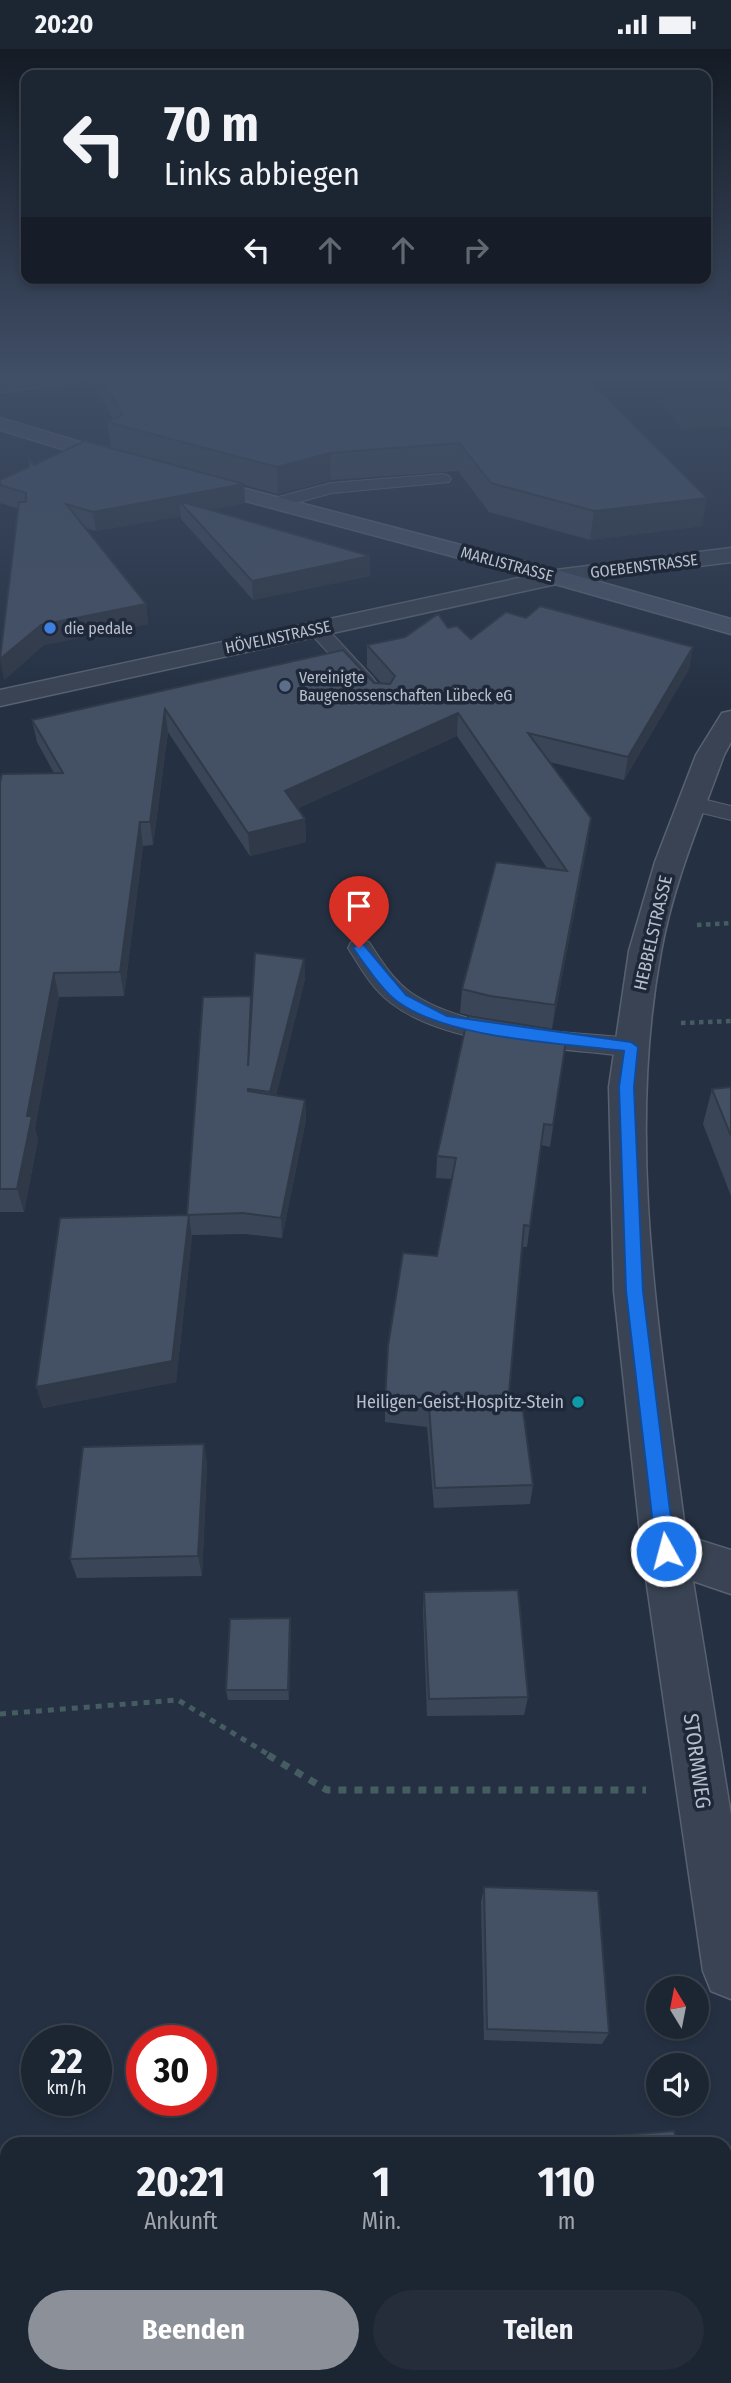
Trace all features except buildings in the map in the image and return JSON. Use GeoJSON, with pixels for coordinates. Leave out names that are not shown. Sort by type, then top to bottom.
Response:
{"type":"FeatureCollection","features":[{"type":"Feature","properties":{"kind":"main road","name":"MARLISTRASSE"},"geometry":{"type":"LineString","coordinates":[[209,485],[556,577],[731,627]]}},
{"type":"Feature","properties":{"kind":"street","name":"GOEBENSTRASSE"},"geometry":{"type":"LineString","coordinates":[[556,577],[731,555]]}},
{"type":"Feature","properties":{"kind":"street","name":"HÖVELNSTRASSE"},"geometry":{"type":"LineString","coordinates":[[0,698],[556,577]]}},
{"type":"Feature","properties":{"kind":"street","name":"HEBBELSTRASSE"},"geometry":{"type":"LineString","coordinates":[[666,1551],[634,1291],[627,1087],[645,951],[670,862],[694,804],[710,755],[731,719]]}},
{"type":"Feature","properties":{"kind":"street"},"geometry":{"type":"LineString","coordinates":[[666,1551],[731,1572]]}},
{"type":"Feature","properties":{"kind":"street","name":"STORMWEG"},"geometry":{"type":"LineString","coordinates":[[666,1551],[701,1791],[731,1971]]}},
{"type":"Feature","properties":{"kind":"lane"},"geometry":{"type":"LineString","coordinates":[[277,503],[331,488],[369,485]]}},
{"type":"Feature","properties":{"kind":"lane"},"geometry":{"type":"LineString","coordinates":[[317,629],[383,700]]}},
{"type":"Feature","properties":{"kind":"lane"},"geometry":{"type":"LineString","coordinates":[[694,804],[731,813]]}},
{"type":"Feature","properties":{"kind":"lane"},"geometry":{"type":"LineString","coordinates":[[359,948],[401,998],[442,1020],[469,1026],[631,1047]]}},
{"type":"Feature","properties":{"kind":"path"},"geometry":{"type":"LineString","coordinates":[[0,1714],[178,1700],[327,1790],[701,1791]]}},
{"type":"Feature","properties":{"kind":"place","name":"die pedale"},"geometry":{"type":"Point","coordinates":[50,628]}},
{"type":"Feature","properties":{"kind":"place","name":"Vereinigte Baugenossenschaften Lübeck eG"},"geometry":{"type":"Point","coordinates":[285,686]}},
{"type":"Feature","properties":{"kind":"place","name":"Heiligen-Geist-Hospitz-Stein"},"geometry":{"type":"Point","coordinates":[578,1402]}},
{"type":"Feature","properties":{"kind":"route"},"geometry":{"type":"LineString","coordinates":[[359,948],[401,998],[442,1020],[469,1026],[631,1047],[627,1087],[634,1291],[666,1551]]}}]}
